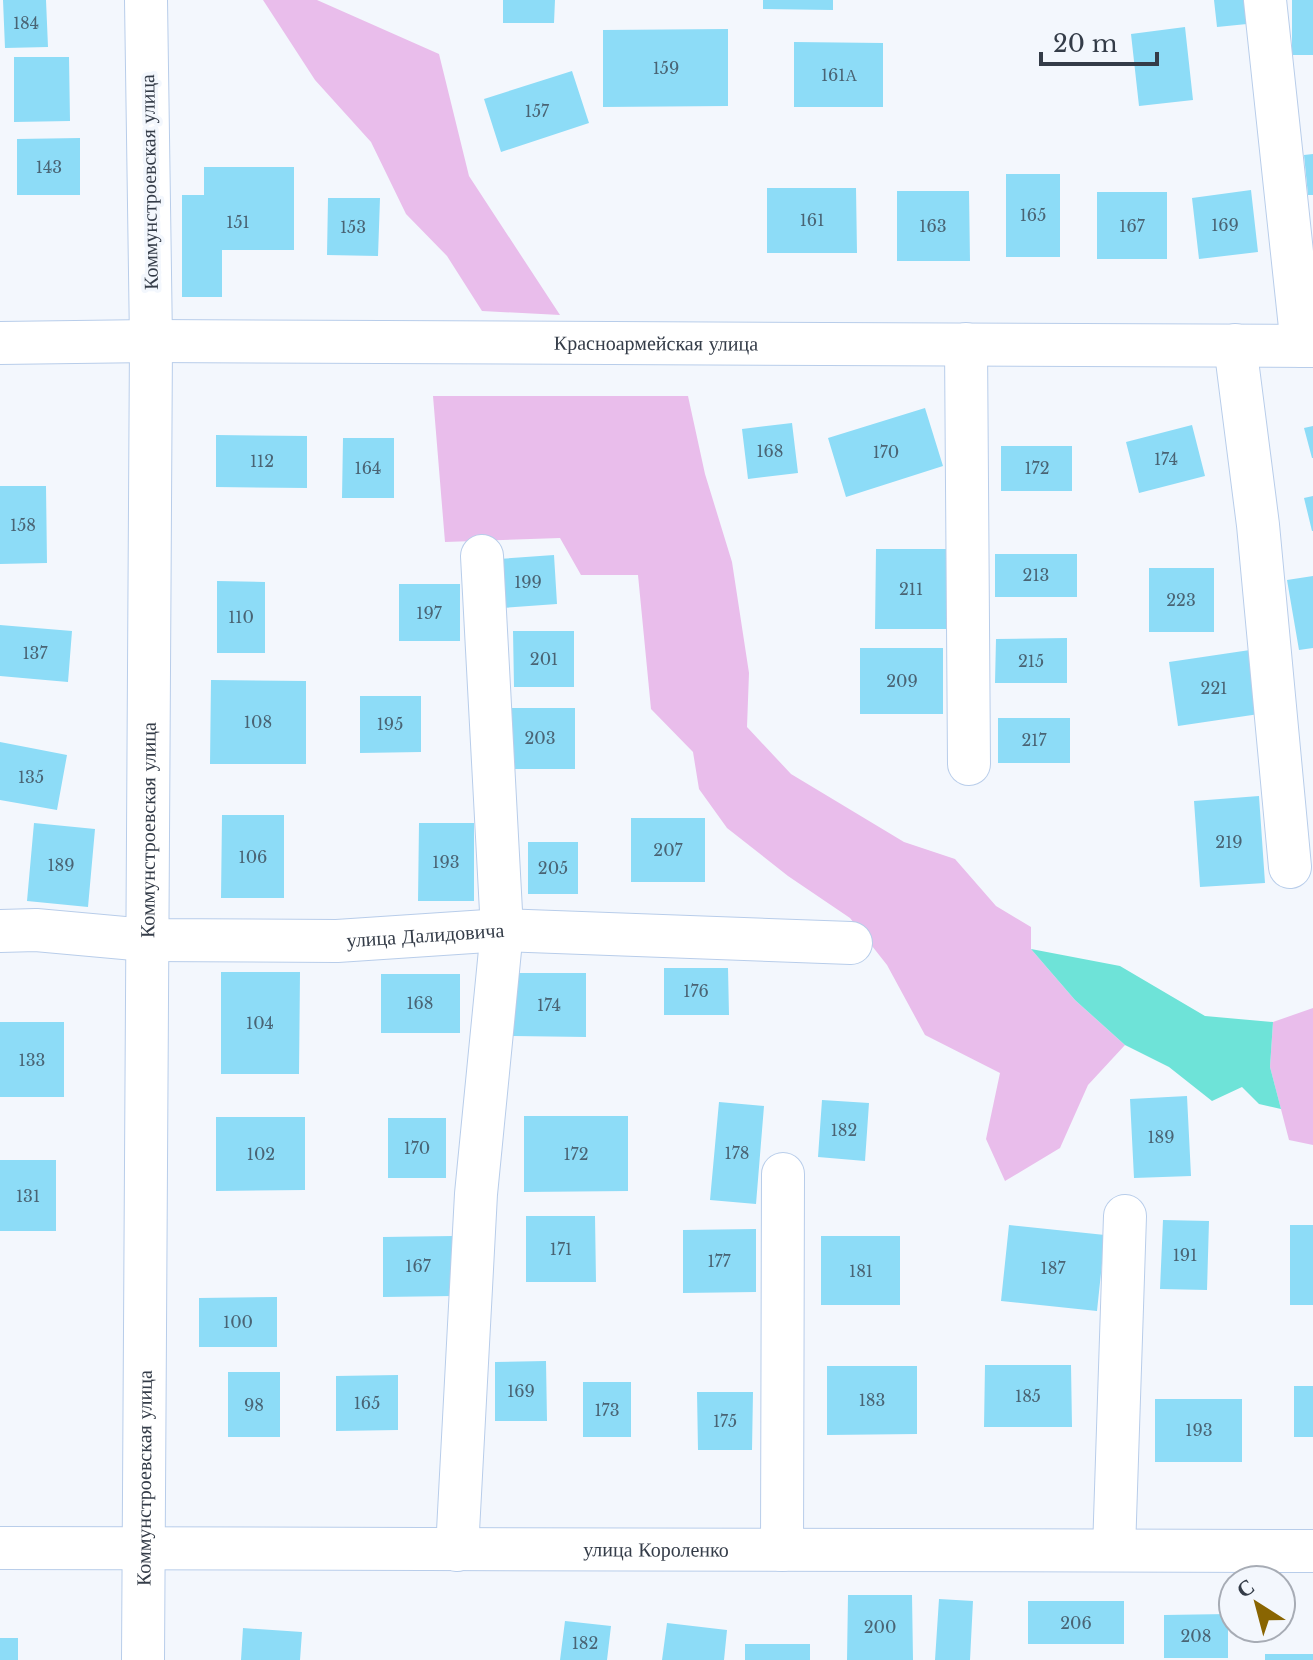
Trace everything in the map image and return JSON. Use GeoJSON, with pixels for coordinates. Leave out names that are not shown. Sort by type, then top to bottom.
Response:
{"type":"FeatureCollection","features":[{"type":"Feature","properties":{"kind":"street","name":"Коммунстроевская улица"},"geometry":{"type":"LineString","coordinates":[[143,1660],[151,341],[146,0]]}},
{"type":"Feature","properties":{"kind":"street"},"geometry":{"type":"LineString","coordinates":[[1265,0],[1308,346]]}},
{"type":"Feature","properties":{"kind":"street","name":"Красноармейская улица"},"geometry":{"type":"LineString","coordinates":[[0,343],[1308,346]]}},
{"type":"Feature","properties":{"kind":"street"},"geometry":{"type":"LineString","coordinates":[[966,344],[969,764]]}},
{"type":"Feature","properties":{"kind":"street"},"geometry":{"type":"LineString","coordinates":[[1235,345],[1258,525],[1290,867]]}},
{"type":"Feature","properties":{"kind":"street"},"geometry":{"type":"LineString","coordinates":[[457,1550],[476,1194],[502,930],[482,556]]}},
{"type":"Feature","properties":{"kind":"street","name":"улица Далидовича"},"geometry":{"type":"LineString","coordinates":[[0,931],[36,930],[146,940],[337,941],[502,930],[851,943]]}},
{"type":"Feature","properties":{"kind":"street"},"geometry":{"type":"LineString","coordinates":[[782,1550],[783,1174]]}},
{"type":"Feature","properties":{"kind":"street"},"geometry":{"type":"LineString","coordinates":[[1114,1550],[1125,1216]]}},
{"type":"Feature","properties":{"kind":"street","name":"улица Короленко"},"geometry":{"type":"LineString","coordinates":[[0,1548],[1313,1551]]}},
{"type":"Feature","properties":{"kind":"shaded area"},"geometry":{"type":"Polygon","coordinates":[[[263,0],[317,0],[439,54],[469,176],[560,315],[482,311],[447,256],[406,214],[371,142],[315,80],[263,0]]]}},
{"type":"Feature","properties":{"kind":"shaded area"},"geometry":{"type":"Polygon","coordinates":[[[433,396],[688,396],[705,474],[732,562],[749,673],[747,727],[791,774],[904,842],[955,859],[996,906],[1031,927],[1031,949],[1075,1000],[1125,1045],[1088,1085],[1060,1148],[1005,1181],[986,1139],[1000,1073],[925,1035],[887,965],[850,918],[788,876],[727,828],[699,789],[693,752],[651,709],[638,575],[581,575],[560,538],[445,542],[433,396]]]}},
{"type":"Feature","properties":{"kind":"shaded area"},"geometry":{"type":"Polygon","coordinates":[[[1031,949],[1120,966],[1205,1016],[1273,1022],[1270,1067],[1281,1109],[1259,1104],[1242,1087],[1212,1101],[1169,1067],[1125,1045],[1075,1000],[1031,949]]]}},
{"type":"Feature","properties":{"kind":"shaded area"},"geometry":{"type":"Polygon","coordinates":[[[1313,1008],[1313,1145],[1289,1140],[1270,1067],[1273,1022],[1313,1008]]]}},
{"type":"Feature","properties":{"kind":"building"},"geometry":{"type":"Polygon","coordinates":[[[3,0],[46,0],[48,47],[5,48],[3,0]]]}},
{"type":"Feature","properties":{"kind":"building"},"geometry":{"type":"Polygon","coordinates":[[[503,0],[555,0],[554,23],[503,23],[503,0]]]}},
{"type":"Feature","properties":{"kind":"building"},"geometry":{"type":"Polygon","coordinates":[[[763,0],[833,0],[833,10],[763,9],[763,0]]]}},
{"type":"Feature","properties":{"kind":"building"},"geometry":{"type":"Polygon","coordinates":[[[1214,0],[1244,0],[1247,24],[1217,27],[1214,0]]]}},
{"type":"Feature","properties":{"kind":"building"},"geometry":{"type":"Polygon","coordinates":[[[1292,0],[1313,0],[1313,55],[1292,55],[1292,0]]]}},
{"type":"Feature","properties":{"kind":"building"},"geometry":{"type":"Polygon","coordinates":[[[1185,27],[1193,100],[1139,106],[1131,34],[1185,27]]]}},
{"type":"Feature","properties":{"kind":"building"},"geometry":{"type":"Polygon","coordinates":[[[728,29],[728,106],[603,107],[603,30],[728,29]]]}},
{"type":"Feature","properties":{"kind":"building"},"geometry":{"type":"Polygon","coordinates":[[[794,42],[883,43],[883,107],[794,107],[794,42]]]}},
{"type":"Feature","properties":{"kind":"building"},"geometry":{"type":"Polygon","coordinates":[[[14,57],[69,57],[70,121],[14,122],[14,57]]]}},
{"type":"Feature","properties":{"kind":"building"},"geometry":{"type":"Polygon","coordinates":[[[572,71],[589,123],[501,152],[484,99],[572,71]]]}},
{"type":"Feature","properties":{"kind":"building"},"geometry":{"type":"Polygon","coordinates":[[[80,138],[80,195],[17,195],[17,139],[80,138]]]}},
{"type":"Feature","properties":{"kind":"building"},"geometry":{"type":"Polygon","coordinates":[[[1313,154],[1313,195],[1308,195],[1304,155],[1313,154]]]}},
{"type":"Feature","properties":{"kind":"building"},"geometry":{"type":"Polygon","coordinates":[[[204,167],[294,167],[294,250],[222,250],[222,297],[182,297],[182,195],[204,195],[204,167]]]}},
{"type":"Feature","properties":{"kind":"building"},"geometry":{"type":"Polygon","coordinates":[[[1006,174],[1060,174],[1060,257],[1006,257],[1006,174]]]}},
{"type":"Feature","properties":{"kind":"building"},"geometry":{"type":"Polygon","coordinates":[[[767,188],[856,188],[857,253],[767,253],[767,188]]]}},
{"type":"Feature","properties":{"kind":"building"},"geometry":{"type":"Polygon","coordinates":[[[1251,190],[1258,252],[1199,259],[1192,198],[1251,190]]]}},
{"type":"Feature","properties":{"kind":"building"},"geometry":{"type":"Polygon","coordinates":[[[897,191],[969,191],[970,261],[897,261],[897,191]]]}},
{"type":"Feature","properties":{"kind":"building"},"geometry":{"type":"Polygon","coordinates":[[[1097,192],[1167,192],[1167,259],[1097,259],[1097,192]]]}},
{"type":"Feature","properties":{"kind":"building"},"geometry":{"type":"Polygon","coordinates":[[[328,198],[380,198],[378,256],[327,255],[328,198]]]}},
{"type":"Feature","properties":{"kind":"building"},"geometry":{"type":"Polygon","coordinates":[[[925,408],[943,466],[846,497],[828,438],[925,408]]]}},
{"type":"Feature","properties":{"kind":"building"},"geometry":{"type":"Polygon","coordinates":[[[792,423],[798,473],[748,479],[742,429],[792,423]]]}},
{"type":"Feature","properties":{"kind":"building"},"geometry":{"type":"Polygon","coordinates":[[[1192,425],[1205,476],[1139,493],[1126,442],[1192,425]]]}},
{"type":"Feature","properties":{"kind":"building"},"geometry":{"type":"Polygon","coordinates":[[[1313,426],[1313,458],[1312,458],[1304,428],[1313,426]]]}},
{"type":"Feature","properties":{"kind":"building"},"geometry":{"type":"Polygon","coordinates":[[[216,435],[307,436],[307,488],[216,487],[216,435]]]}},
{"type":"Feature","properties":{"kind":"building"},"geometry":{"type":"Polygon","coordinates":[[[343,438],[394,438],[394,498],[342,498],[343,438]]]}},
{"type":"Feature","properties":{"kind":"building"},"geometry":{"type":"Polygon","coordinates":[[[1001,446],[1072,446],[1072,491],[1001,491],[1001,446]]]}},
{"type":"Feature","properties":{"kind":"building"},"geometry":{"type":"Polygon","coordinates":[[[0,486],[46,486],[47,563],[0,564],[0,486]]]}},
{"type":"Feature","properties":{"kind":"building"},"geometry":{"type":"Polygon","coordinates":[[[1313,496],[1313,531],[1312,531],[1304,498],[1313,496]]]}},
{"type":"Feature","properties":{"kind":"building"},"geometry":{"type":"Polygon","coordinates":[[[876,549],[947,549],[947,629],[875,629],[876,549]]]}},
{"type":"Feature","properties":{"kind":"building"},"geometry":{"type":"Polygon","coordinates":[[[995,554],[1077,554],[1077,597],[995,597],[995,554]]]}},
{"type":"Feature","properties":{"kind":"building"},"geometry":{"type":"Polygon","coordinates":[[[554,555],[557,604],[502,608],[499,559],[554,555]]]}},
{"type":"Feature","properties":{"kind":"building"},"geometry":{"type":"Polygon","coordinates":[[[1149,568],[1214,568],[1214,632],[1149,632],[1149,568]]]}},
{"type":"Feature","properties":{"kind":"building"},"geometry":{"type":"Polygon","coordinates":[[[1313,576],[1313,648],[1299,650],[1287,580],[1313,576]]]}},
{"type":"Feature","properties":{"kind":"building"},"geometry":{"type":"Polygon","coordinates":[[[217,581],[265,582],[265,653],[217,653],[217,581]]]}},
{"type":"Feature","properties":{"kind":"building"},"geometry":{"type":"Polygon","coordinates":[[[399,584],[460,584],[460,641],[399,641],[399,584]]]}},
{"type":"Feature","properties":{"kind":"building"},"geometry":{"type":"Polygon","coordinates":[[[0,625],[72,631],[68,682],[0,676],[0,625]]]}},
{"type":"Feature","properties":{"kind":"building"},"geometry":{"type":"Polygon","coordinates":[[[513,631],[574,631],[574,687],[514,687],[513,631]]]}},
{"type":"Feature","properties":{"kind":"building"},"geometry":{"type":"Polygon","coordinates":[[[1067,638],[1067,683],[995,683],[996,639],[1067,638]]]}},
{"type":"Feature","properties":{"kind":"building"},"geometry":{"type":"Polygon","coordinates":[[[860,648],[943,648],[943,714],[860,714],[860,648]]]}},
{"type":"Feature","properties":{"kind":"building"},"geometry":{"type":"Polygon","coordinates":[[[1250,650],[1259,714],[1178,726],[1169,662],[1250,650]]]}},
{"type":"Feature","properties":{"kind":"building"},"geometry":{"type":"Polygon","coordinates":[[[211,680],[306,681],[306,764],[210,764],[211,680]]]}},
{"type":"Feature","properties":{"kind":"building"},"geometry":{"type":"Polygon","coordinates":[[[360,696],[421,696],[421,752],[360,753],[360,696]]]}},
{"type":"Feature","properties":{"kind":"building"},"geometry":{"type":"Polygon","coordinates":[[[504,708],[575,708],[575,769],[505,769],[504,708]]]}},
{"type":"Feature","properties":{"kind":"building"},"geometry":{"type":"Polygon","coordinates":[[[998,718],[1070,718],[1070,763],[998,763],[998,718]]]}},
{"type":"Feature","properties":{"kind":"building"},"geometry":{"type":"Polygon","coordinates":[[[0,742],[67,755],[57,810],[0,800],[0,742]]]}},
{"type":"Feature","properties":{"kind":"building"},"geometry":{"type":"Polygon","coordinates":[[[1259,796],[1265,883],[1200,887],[1194,801],[1259,796]]]}},
{"type":"Feature","properties":{"kind":"building"},"geometry":{"type":"Polygon","coordinates":[[[222,815],[284,815],[284,898],[221,898],[222,815]]]}},
{"type":"Feature","properties":{"kind":"building"},"geometry":{"type":"Polygon","coordinates":[[[631,818],[705,818],[705,882],[631,882],[631,818]]]}},
{"type":"Feature","properties":{"kind":"building"},"geometry":{"type":"Polygon","coordinates":[[[34,823],[95,829],[88,907],[27,901],[34,823]]]}},
{"type":"Feature","properties":{"kind":"building"},"geometry":{"type":"Polygon","coordinates":[[[419,823],[474,823],[474,901],[418,901],[419,823]]]}},
{"type":"Feature","properties":{"kind":"building"},"geometry":{"type":"Polygon","coordinates":[[[528,842],[578,842],[578,894],[528,894],[528,842]]]}},
{"type":"Feature","properties":{"kind":"building"},"geometry":{"type":"Polygon","coordinates":[[[664,968],[728,968],[729,1015],[664,1015],[664,968]]]}},
{"type":"Feature","properties":{"kind":"building"},"geometry":{"type":"Polygon","coordinates":[[[221,972],[300,972],[299,1074],[221,1074],[221,972]]]}},
{"type":"Feature","properties":{"kind":"building"},"geometry":{"type":"Polygon","coordinates":[[[513,973],[586,973],[586,1037],[513,1036],[513,973]]]}},
{"type":"Feature","properties":{"kind":"building"},"geometry":{"type":"Polygon","coordinates":[[[381,974],[460,974],[460,1033],[381,1033],[381,974]]]}},
{"type":"Feature","properties":{"kind":"building"},"geometry":{"type":"Polygon","coordinates":[[[0,1022],[64,1022],[64,1097],[0,1097],[0,1022]]]}},
{"type":"Feature","properties":{"kind":"building"},"geometry":{"type":"Polygon","coordinates":[[[1187,1096],[1191,1176],[1134,1178],[1130,1099],[1187,1096]]]}},
{"type":"Feature","properties":{"kind":"building"},"geometry":{"type":"Polygon","coordinates":[[[822,1100],[869,1103],[865,1161],[818,1157],[822,1100]]]}},
{"type":"Feature","properties":{"kind":"building"},"geometry":{"type":"Polygon","coordinates":[[[719,1102],[764,1106],[756,1204],[710,1200],[719,1102]]]}},
{"type":"Feature","properties":{"kind":"building"},"geometry":{"type":"Polygon","coordinates":[[[524,1116],[628,1116],[628,1191],[524,1192],[524,1116]]]}},
{"type":"Feature","properties":{"kind":"building"},"geometry":{"type":"Polygon","coordinates":[[[216,1117],[305,1117],[305,1190],[216,1191],[216,1117]]]}},
{"type":"Feature","properties":{"kind":"building"},"geometry":{"type":"Polygon","coordinates":[[[388,1118],[446,1118],[446,1178],[388,1178],[388,1118]]]}},
{"type":"Feature","properties":{"kind":"building"},"geometry":{"type":"Polygon","coordinates":[[[0,1160],[56,1160],[56,1231],[0,1231],[0,1160]]]}},
{"type":"Feature","properties":{"kind":"building"},"geometry":{"type":"Polygon","coordinates":[[[526,1216],[595,1216],[596,1282],[526,1282],[526,1216]]]}},
{"type":"Feature","properties":{"kind":"building"},"geometry":{"type":"Polygon","coordinates":[[[1163,1220],[1209,1221],[1207,1290],[1160,1289],[1163,1220]]]}},
{"type":"Feature","properties":{"kind":"building"},"geometry":{"type":"Polygon","coordinates":[[[1009,1225],[1105,1235],[1097,1311],[1001,1301],[1009,1225]]]}},
{"type":"Feature","properties":{"kind":"building"},"geometry":{"type":"Polygon","coordinates":[[[1290,1225],[1313,1225],[1313,1305],[1290,1305],[1290,1225]]]}},
{"type":"Feature","properties":{"kind":"building"},"geometry":{"type":"Polygon","coordinates":[[[756,1229],[756,1292],[683,1293],[683,1230],[756,1229]]]}},
{"type":"Feature","properties":{"kind":"building"},"geometry":{"type":"Polygon","coordinates":[[[453,1236],[453,1296],[383,1297],[383,1237],[453,1236]]]}},
{"type":"Feature","properties":{"kind":"building"},"geometry":{"type":"Polygon","coordinates":[[[821,1236],[900,1236],[900,1305],[821,1305],[821,1236]]]}},
{"type":"Feature","properties":{"kind":"building"},"geometry":{"type":"Polygon","coordinates":[[[277,1297],[277,1347],[199,1347],[199,1298],[277,1297]]]}},
{"type":"Feature","properties":{"kind":"building"},"geometry":{"type":"Polygon","coordinates":[[[546,1361],[547,1421],[495,1421],[495,1362],[546,1361]]]}},
{"type":"Feature","properties":{"kind":"building"},"geometry":{"type":"Polygon","coordinates":[[[985,1365],[1071,1365],[1072,1427],[984,1427],[985,1365]]]}},
{"type":"Feature","properties":{"kind":"building"},"geometry":{"type":"Polygon","coordinates":[[[827,1366],[917,1366],[917,1434],[827,1435],[827,1366]]]}},
{"type":"Feature","properties":{"kind":"building"},"geometry":{"type":"Polygon","coordinates":[[[228,1372],[280,1372],[280,1437],[228,1437],[228,1372]]]}},
{"type":"Feature","properties":{"kind":"building"},"geometry":{"type":"Polygon","coordinates":[[[398,1375],[398,1430],[336,1431],[336,1376],[398,1375]]]}},
{"type":"Feature","properties":{"kind":"building"},"geometry":{"type":"Polygon","coordinates":[[[583,1382],[631,1382],[631,1437],[583,1437],[583,1382]]]}},
{"type":"Feature","properties":{"kind":"building"},"geometry":{"type":"Polygon","coordinates":[[[1294,1386],[1313,1386],[1313,1437],[1294,1437],[1294,1386]]]}},
{"type":"Feature","properties":{"kind":"building"},"geometry":{"type":"Polygon","coordinates":[[[697,1392],[753,1392],[752,1450],[698,1450],[697,1392]]]}},
{"type":"Feature","properties":{"kind":"building"},"geometry":{"type":"Polygon","coordinates":[[[1155,1399],[1242,1399],[1242,1462],[1155,1462],[1155,1399]]]}},
{"type":"Feature","properties":{"kind":"building"},"geometry":{"type":"Polygon","coordinates":[[[848,1595],[912,1595],[913,1660],[847,1660],[848,1595]]]}},
{"type":"Feature","properties":{"kind":"building"},"geometry":{"type":"Polygon","coordinates":[[[939,1599],[973,1601],[970,1660],[935,1660],[939,1599]]]}},
{"type":"Feature","properties":{"kind":"building"},"geometry":{"type":"Polygon","coordinates":[[[1028,1601],[1124,1601],[1124,1644],[1028,1644],[1028,1601]]]}},
{"type":"Feature","properties":{"kind":"building"},"geometry":{"type":"Polygon","coordinates":[[[1217,1614],[1217,1644],[1228,1644],[1228,1658],[1164,1658],[1164,1615],[1217,1614]]]}},
{"type":"Feature","properties":{"kind":"building"},"geometry":{"type":"Polygon","coordinates":[[[565,1621],[611,1626],[607,1660],[560,1660],[565,1621]]]}},
{"type":"Feature","properties":{"kind":"building"},"geometry":{"type":"Polygon","coordinates":[[[667,1623],[727,1630],[724,1660],[662,1660],[667,1623]]]}},
{"type":"Feature","properties":{"kind":"building"},"geometry":{"type":"Polygon","coordinates":[[[243,1628],[302,1632],[300,1660],[241,1660],[243,1628]]]}},
{"type":"Feature","properties":{"kind":"building"},"geometry":{"type":"Polygon","coordinates":[[[0,1638],[18,1638],[18,1660],[0,1660],[0,1638]]]}},
{"type":"Feature","properties":{"kind":"building"},"geometry":{"type":"Polygon","coordinates":[[[745,1644],[810,1644],[810,1660],[745,1660],[745,1644]]]}},
{"type":"Feature","properties":{"kind":"building"},"geometry":{"type":"Polygon","coordinates":[[[1265,1654],[1313,1654],[1313,1660],[1265,1660],[1265,1654]]]}}]}
